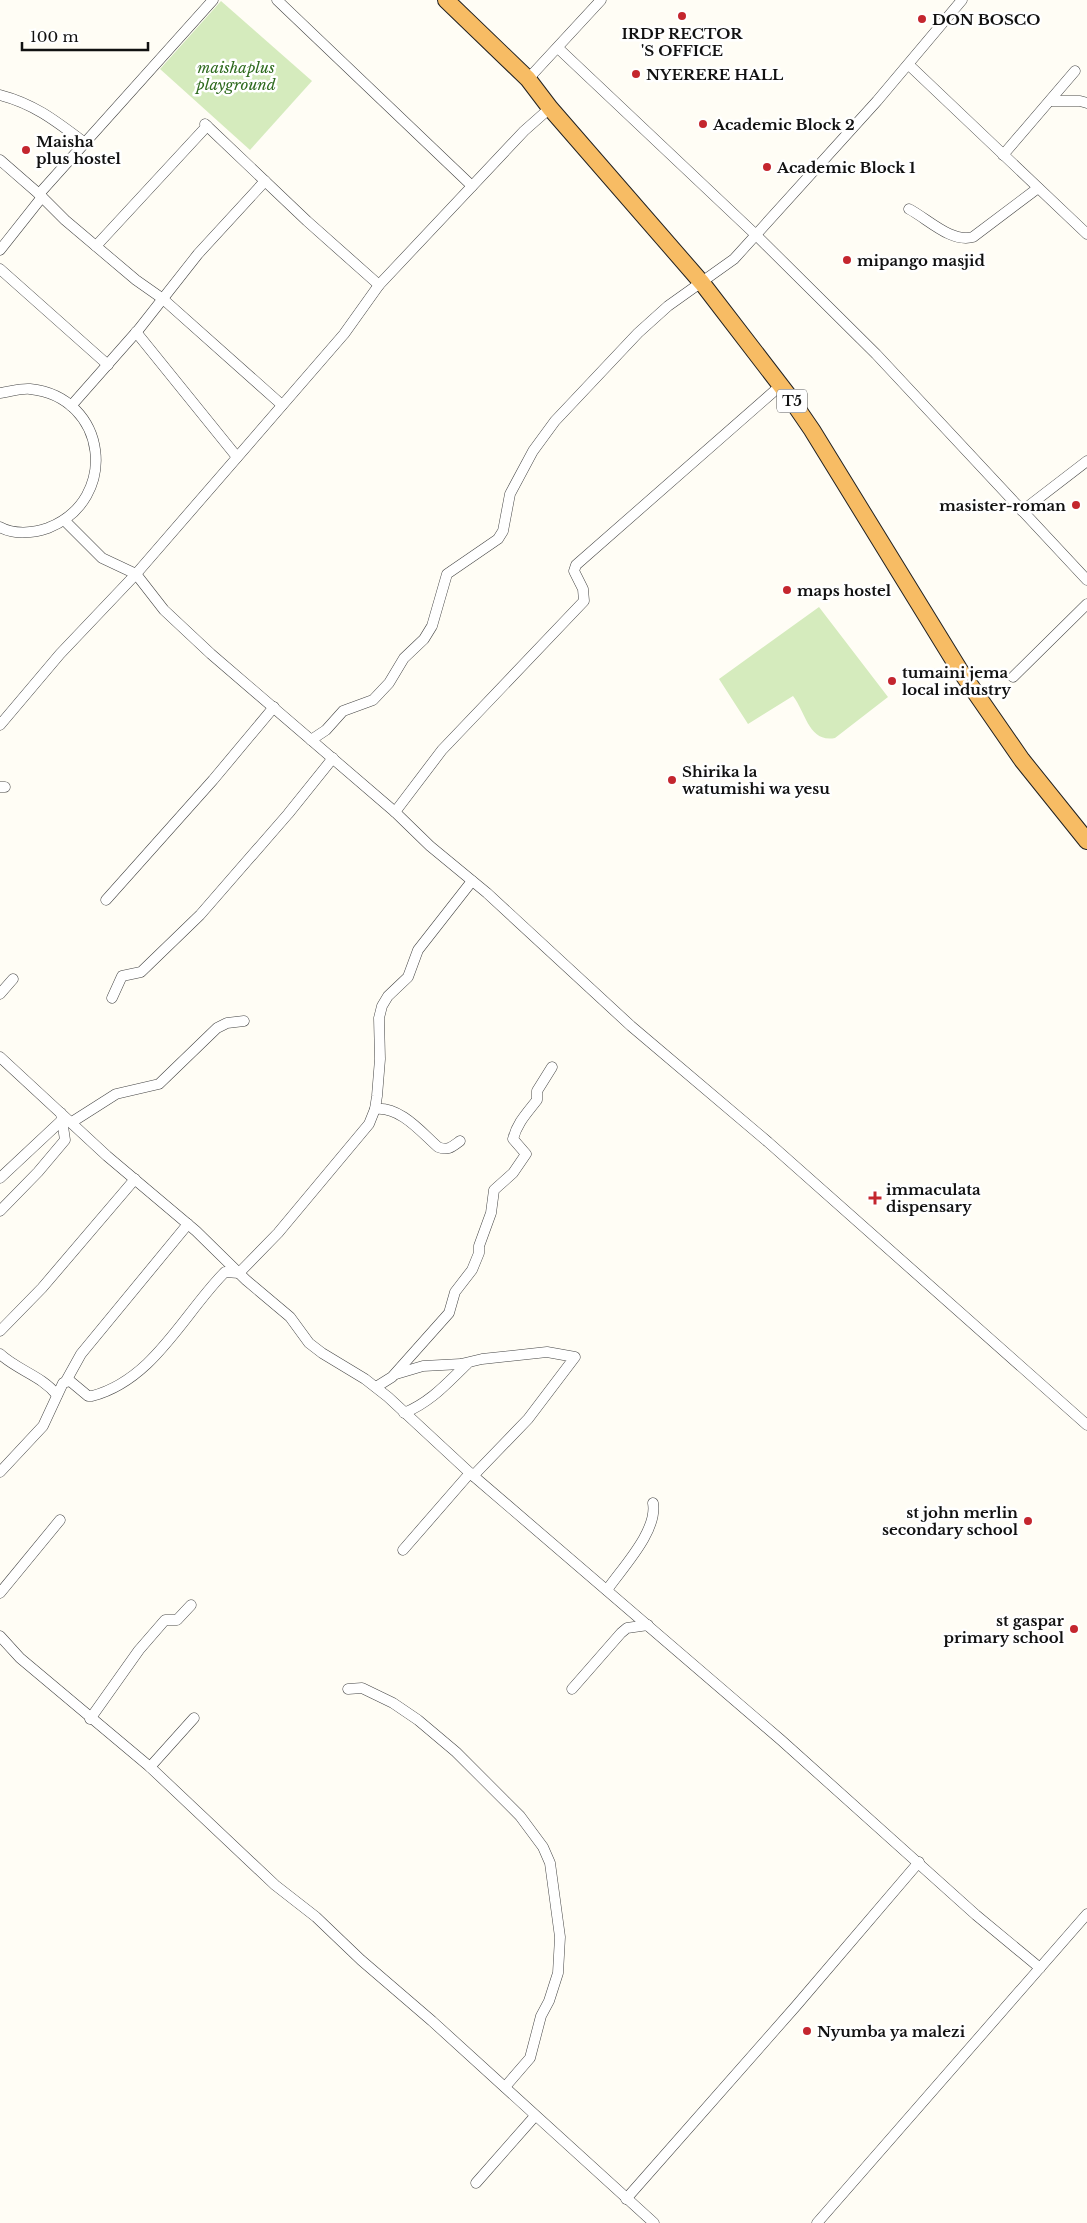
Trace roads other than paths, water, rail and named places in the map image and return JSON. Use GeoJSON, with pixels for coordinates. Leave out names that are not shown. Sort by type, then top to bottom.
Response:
{"type":"FeatureCollection","features":[{"type":"Feature","properties":{"kind":"highway","name":"T5"},"geometry":{"type":"LineString","coordinates":[[446,0],[528,79],[550,108],[702,283],[812,430],[964,677],[1022,760],[1087,841]]}},
{"type":"Feature","properties":{"kind":"street"},"geometry":{"type":"LineString","coordinates":[[0,250],[40,196],[85,143],[213,0]]}},
{"type":"Feature","properties":{"kind":"street"},"geometry":{"type":"LineString","coordinates":[[277,0],[472,186]]}},
{"type":"Feature","properties":{"kind":"street"},"geometry":{"type":"LineString","coordinates":[[528,79],[601,0]]}},
{"type":"Feature","properties":{"kind":"street"},"geometry":{"type":"LineString","coordinates":[[310,740],[326,730],[343,711],[377,697],[389,683],[404,658],[424,639],[432,626],[447,574],[498,539],[503,531],[510,494],[533,451],[555,421],[638,333],[668,306],[734,259],[909,65],[962,0]]}},
{"type":"Feature","properties":{"kind":"street"},"geometry":{"type":"LineString","coordinates":[[558,48],[756,235],[876,354],[1087,580]]}},
{"type":"Feature","properties":{"kind":"street"},"geometry":{"type":"LineString","coordinates":[[909,65],[1087,234]]}},
{"type":"Feature","properties":{"kind":"street"},"geometry":{"type":"LineString","coordinates":[[1003,155],[1075,72]]}},
{"type":"Feature","properties":{"kind":"street"},"geometry":{"type":"LineString","coordinates":[[0,96],[22,100],[46,114],[85,143]]}},
{"type":"Feature","properties":{"kind":"street"},"geometry":{"type":"LineString","coordinates":[[1051,101],[1080,101],[1087,103]]}},
{"type":"Feature","properties":{"kind":"street"},"geometry":{"type":"LineString","coordinates":[[0,725],[60,654],[136,574],[344,334],[379,285],[524,131],[550,108]]}},
{"type":"Feature","properties":{"kind":"street"},"geometry":{"type":"LineString","coordinates":[[96,246],[206,125],[379,285]]}},
{"type":"Feature","properties":{"kind":"street"},"geometry":{"type":"LineString","coordinates":[[0,160],[65,220],[136,280],[163,298],[282,405]]}},
{"type":"Feature","properties":{"kind":"street"},"geometry":{"type":"LineString","coordinates":[[71,406],[136,332],[198,254],[265,181]]}},
{"type":"Feature","properties":{"kind":"street"},"geometry":{"type":"LineString","coordinates":[[909,209],[952,236],[965,239],[973,237],[1038,188]]}},
{"type":"Feature","properties":{"kind":"street"},"geometry":{"type":"LineString","coordinates":[[0,270],[108,365]]}},
{"type":"Feature","properties":{"kind":"street"},"geometry":{"type":"LineString","coordinates":[[136,332],[237,456]]}},
{"type":"Feature","properties":{"kind":"street"},"geometry":{"type":"LineString","coordinates":[[395,812],[442,750],[581,605],[585,598],[574,571],[576,565],[780,386]]}},
{"type":"Feature","properties":{"kind":"street"},"geometry":{"type":"LineString","coordinates":[[0,394],[30,389],[58,396],[71,406],[82,415],[95,442],[97,472],[86,500],[64,521],[36,532],[6,531],[0,527]]}},
{"type":"Feature","properties":{"kind":"street"},"geometry":{"type":"LineString","coordinates":[[1022,511],[1087,461]]}},
{"type":"Feature","properties":{"kind":"street"},"geometry":{"type":"LineString","coordinates":[[64,521],[102,558],[136,574],[164,610],[188,633],[395,812],[430,846],[472,881],[630,1026],[768,1142],[1087,1425]]}},
{"type":"Feature","properties":{"kind":"street"},"geometry":{"type":"LineString","coordinates":[[1014,678],[1087,604]]}},
{"type":"Feature","properties":{"kind":"street"},"geometry":{"type":"LineString","coordinates":[[106,900],[213,780],[274,707]]}},
{"type":"Feature","properties":{"kind":"street"},"geometry":{"type":"LineString","coordinates":[[112,998],[122,976],[141,972],[200,915],[288,814],[333,758]]}},
{"type":"Feature","properties":{"kind":"street"},"geometry":{"type":"LineString","coordinates":[[66,1381],[74,1383],[88,1396],[92,1396],[118,1386],[145,1365],[170,1340],[225,1272],[239,1273],[278,1234],[312,1191],[358,1139],[370,1124],[376,1109],[380,1059],[379,1018],[382,1006],[388,996],[408,977],[418,950],[472,881]]}},
{"type":"Feature","properties":{"kind":"street"},"geometry":{"type":"LineString","coordinates":[[0,994],[13,979]]}},
{"type":"Feature","properties":{"kind":"street"},"geometry":{"type":"LineString","coordinates":[[0,1178],[65,1119],[116,1094],[159,1084],[216,1028],[227,1023],[244,1021]]}},
{"type":"Feature","properties":{"kind":"street"},"geometry":{"type":"LineString","coordinates":[[0,1057],[65,1119],[188,1224],[239,1273],[290,1317],[309,1343],[376,1387],[472,1475],[648,1625],[919,1862],[976,1915],[1040,1968]]}},
{"type":"Feature","properties":{"kind":"street"},"geometry":{"type":"LineString","coordinates":[[376,1387],[387,1382],[395,1374],[449,1313],[455,1292],[472,1270],[491,1213],[494,1190],[513,1173],[526,1154],[513,1139],[515,1130],[518,1123],[537,1100],[537,1091],[552,1067]]}},
{"type":"Feature","properties":{"kind":"street"},"geometry":{"type":"LineString","coordinates":[[376,1109],[381,1108],[398,1113],[438,1147],[444,1149],[451,1148],[460,1141]]}},
{"type":"Feature","properties":{"kind":"street"},"geometry":{"type":"LineString","coordinates":[[0,1211],[38,1172],[65,1140],[65,1119]]}},
{"type":"Feature","properties":{"kind":"street"},"geometry":{"type":"LineString","coordinates":[[0,1331],[42,1288],[57,1268],[86,1238],[136,1179]]}},
{"type":"Feature","properties":{"kind":"street"},"geometry":{"type":"LineString","coordinates":[[0,1472],[43,1426],[60,1386],[66,1381],[81,1354],[188,1224]]}},
{"type":"Feature","properties":{"kind":"street"},"geometry":{"type":"LineString","coordinates":[[395,1374],[423,1366],[467,1364],[482,1359],[547,1352],[575,1358],[528,1419],[472,1475],[404,1550]]}},
{"type":"Feature","properties":{"kind":"street"},"geometry":{"type":"LineString","coordinates":[[0,1354],[6,1360],[39,1379],[57,1395]]}},
{"type":"Feature","properties":{"kind":"street"},"geometry":{"type":"LineString","coordinates":[[404,1413],[419,1407],[433,1397],[467,1364]]}},
{"type":"Feature","properties":{"kind":"street"},"geometry":{"type":"LineString","coordinates":[[607,1590],[641,1542],[652,1522],[653,1503]]}},
{"type":"Feature","properties":{"kind":"street"},"geometry":{"type":"LineString","coordinates":[[0,1593],[60,1520]]}},
{"type":"Feature","properties":{"kind":"street"},"geometry":{"type":"LineString","coordinates":[[90,1719],[148,1639],[165,1620],[176,1620],[191,1605]]}},
{"type":"Feature","properties":{"kind":"street"},"geometry":{"type":"LineString","coordinates":[[572,1689],[621,1633],[627,1628],[648,1625]]}},
{"type":"Feature","properties":{"kind":"street"},"geometry":{"type":"LineString","coordinates":[[0,1636],[20,1658],[90,1719],[150,1767],[275,1885],[316,1917],[361,1960],[505,2087],[654,2223]]}},
{"type":"Feature","properties":{"kind":"street"},"geometry":{"type":"LineString","coordinates":[[348,1689],[362,1688],[393,1703],[418,1720],[456,1752],[520,1816],[543,1847],[550,1863],[560,1937],[558,1973],[549,2001],[541,2016],[530,2058],[505,2087]]}},
{"type":"Feature","properties":{"kind":"street"},"geometry":{"type":"LineString","coordinates":[[150,1767],[194,1718]]}},
{"type":"Feature","properties":{"kind":"street"},"geometry":{"type":"LineString","coordinates":[[626,2199],[796,2006],[919,1862]]}},
{"type":"Feature","properties":{"kind":"street"},"geometry":{"type":"LineString","coordinates":[[817,2223],[1087,1914]]}},
{"type":"Feature","properties":{"kind":"street"},"geometry":{"type":"LineString","coordinates":[[476,2183],[535,2116]]}},
{"type":"Feature","properties":{"kind":"place","name":"IRDP RECTOR 'S OFFICE"},"geometry":{"type":"Point","coordinates":[682,16]}},
{"type":"Feature","properties":{"kind":"place","name":"DON BOSCO"},"geometry":{"type":"Point","coordinates":[922,19]}},
{"type":"Feature","properties":{"kind":"place","name":"NYERERE HALL"},"geometry":{"type":"Point","coordinates":[636,74]}},
{"type":"Feature","properties":{"kind":"place","name":"Academic Block 2"},"geometry":{"type":"Point","coordinates":[703,124]}},
{"type":"Feature","properties":{"kind":"place","name":"Maisha plus hostel"},"geometry":{"type":"Point","coordinates":[26,150]}},
{"type":"Feature","properties":{"kind":"place","name":"Academic Block 1"},"geometry":{"type":"Point","coordinates":[767,167]}},
{"type":"Feature","properties":{"kind":"place","name":"mipango masjid"},"geometry":{"type":"Point","coordinates":[847,260]}},
{"type":"Feature","properties":{"kind":"place","name":"masister-roman"},"geometry":{"type":"Point","coordinates":[1076,505]}},
{"type":"Feature","properties":{"kind":"place","name":"maps hostel"},"geometry":{"type":"Point","coordinates":[787,590]}},
{"type":"Feature","properties":{"kind":"place","name":"tumaini jema local industry"},"geometry":{"type":"Point","coordinates":[892,681]}},
{"type":"Feature","properties":{"kind":"place","name":"Shirika la watumishi wa yesu"},"geometry":{"type":"Point","coordinates":[672,780]}},
{"type":"Feature","properties":{"kind":"place","name":"immaculata dispensary"},"geometry":{"type":"Point","coordinates":[875,1198]}},
{"type":"Feature","properties":{"kind":"place","name":"st john merlin secondary school"},"geometry":{"type":"Point","coordinates":[1028,1521]}},
{"type":"Feature","properties":{"kind":"place","name":"st gaspar primary school"},"geometry":{"type":"Point","coordinates":[1074,1629]}},
{"type":"Feature","properties":{"kind":"place","name":"Nyumba ya malezi"},"geometry":{"type":"Point","coordinates":[807,2031]}},
{"type":"Feature","properties":{"kind":"park label","name":"maishaplus playground"},"geometry":{"type":"Point","coordinates":[236,76]}}]}
